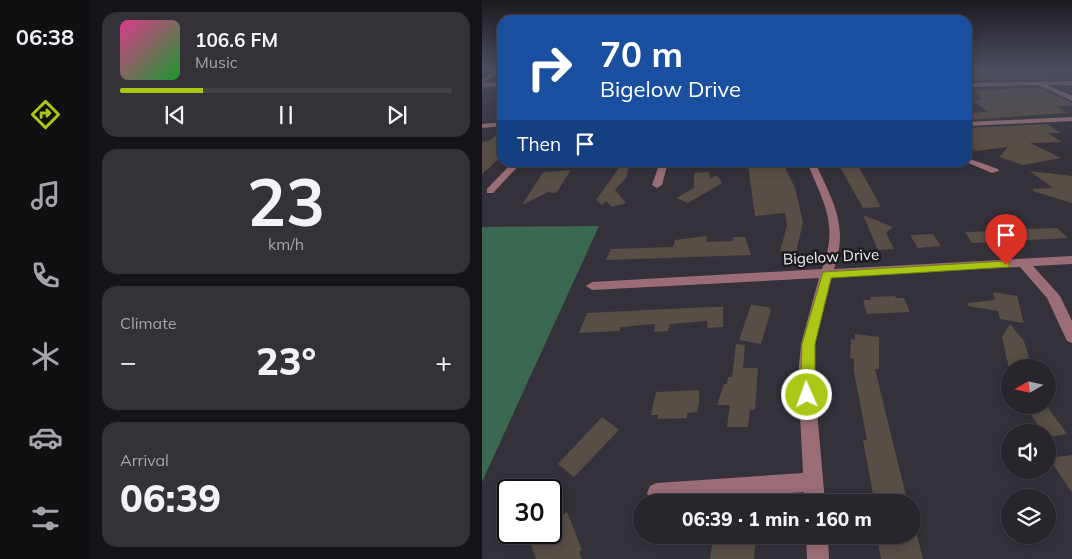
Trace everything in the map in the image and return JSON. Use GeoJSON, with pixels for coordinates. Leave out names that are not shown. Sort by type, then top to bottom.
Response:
{"type":"FeatureCollection","features":[{"type":"Feature","properties":{"kind":"street"},"geometry":{"type":"LineString","coordinates":[[972,124],[1072,120]]}},
{"type":"Feature","properties":{"kind":"street"},"geometry":{"type":"LineString","coordinates":[[482,126],[497,124]]}},
{"type":"Feature","properties":{"kind":"street"},"geometry":{"type":"LineString","coordinates":[[972,162],[995,171]]}},
{"type":"Feature","properties":{"kind":"street"},"geometry":{"type":"LineString","coordinates":[[490,191],[513,167]]}},
{"type":"Feature","properties":{"kind":"street"},"geometry":{"type":"LineString","coordinates":[[657,185],[662,167]]}},
{"type":"Feature","properties":{"kind":"street"},"geometry":{"type":"LineString","coordinates":[[813,167],[833,214],[836,228],[831,262],[808,344],[806,369],[815,494]]}},
{"type":"Feature","properties":{"kind":"street","name":"Bigelow Drive"},"geometry":{"type":"LineString","coordinates":[[592,286],[1072,260]]}},
{"type":"Feature","properties":{"kind":"street"},"geometry":{"type":"LineString","coordinates":[[1024,264],[1053,296],[1072,337]]}},
{"type":"Feature","properties":{"kind":"street"},"geometry":{"type":"LineString","coordinates":[[657,493],[814,482]]}},
{"type":"Feature","properties":{"kind":"street"},"geometry":{"type":"LineString","coordinates":[[817,544],[818,559]]}},
{"type":"Feature","properties":{"kind":"green space"},"geometry":{"type":"Polygon","coordinates":[[[599,226],[482,482],[482,227],[599,226]]]}},
{"type":"Feature","properties":{"kind":"building"},"geometry":{"type":"Polygon","coordinates":[[[978,94],[1053,94],[1072,103],[1072,106],[1056,106],[1067,113],[972,120],[972,113],[988,112],[973,100],[983,100],[978,97],[982,97],[978,94]]]}},
{"type":"Feature","properties":{"kind":"building"},"geometry":{"type":"Polygon","coordinates":[[[1047,124],[1061,133],[1048,133],[1062,142],[1030,143],[1061,158],[1023,165],[999,157],[1008,147],[976,151],[972,148],[972,128],[1047,124]]]}},
{"type":"Feature","properties":{"kind":"building"},"geometry":{"type":"Polygon","coordinates":[[[497,134],[497,160],[482,174],[482,142],[489,141],[497,134]]]}},
{"type":"Feature","properties":{"kind":"building"},"geometry":{"type":"Polygon","coordinates":[[[619,167],[629,167],[626,178],[615,190],[626,203],[612,207],[606,201],[602,205],[596,200],[619,167]]]}},
{"type":"Feature","properties":{"kind":"building"},"geometry":{"type":"Polygon","coordinates":[[[748,167],[785,167],[795,188],[803,222],[796,253],[780,251],[787,226],[785,213],[755,216],[748,167]]]}},
{"type":"Feature","properties":{"kind":"building"},"geometry":{"type":"Polygon","coordinates":[[[840,167],[859,167],[881,207],[863,208],[840,167]]]}},
{"type":"Feature","properties":{"kind":"building"},"geometry":{"type":"Polygon","coordinates":[[[571,170],[556,193],[548,192],[522,205],[543,172],[571,170]]]}},
{"type":"Feature","properties":{"kind":"building"},"geometry":{"type":"Polygon","coordinates":[[[1030,171],[1072,176],[1072,203],[1033,191],[1033,189],[1053,188],[1030,171]]]}},
{"type":"Feature","properties":{"kind":"building"},"geometry":{"type":"Polygon","coordinates":[[[709,172],[710,179],[717,175],[722,183],[688,203],[676,198],[694,188],[694,173],[709,172]]]}},
{"type":"Feature","properties":{"kind":"building"},"geometry":{"type":"Polygon","coordinates":[[[863,215],[893,227],[886,233],[894,249],[878,250],[863,215]]]}},
{"type":"Feature","properties":{"kind":"building"},"geometry":{"type":"Polygon","coordinates":[[[1016,216],[1028,229],[1057,228],[1068,238],[972,243],[965,232],[1003,231],[1016,216]]]}},
{"type":"Feature","properties":{"kind":"building"},"geometry":{"type":"Polygon","coordinates":[[[933,234],[941,246],[918,248],[910,235],[933,234]]]}},
{"type":"Feature","properties":{"kind":"building"},"geometry":{"type":"Polygon","coordinates":[[[707,236],[706,242],[733,241],[733,237],[745,237],[751,255],[606,260],[611,249],[673,247],[675,240],[707,236]]]}},
{"type":"Feature","properties":{"kind":"building"},"geometry":{"type":"Polygon","coordinates":[[[993,292],[1017,296],[1024,323],[1000,319],[998,311],[968,306],[968,303],[995,300],[993,292]]]}},
{"type":"Feature","properties":{"kind":"building"},"geometry":{"type":"Polygon","coordinates":[[[895,296],[896,298],[904,298],[910,312],[867,314],[863,300],[871,300],[870,297],[895,296]]]}},
{"type":"Feature","properties":{"kind":"building"},"geometry":{"type":"Polygon","coordinates":[[[751,305],[769,307],[771,310],[761,344],[739,340],[751,305]]]}},
{"type":"Feature","properties":{"kind":"building"},"geometry":{"type":"Polygon","coordinates":[[[723,307],[723,327],[708,328],[707,321],[670,324],[668,331],[654,332],[655,324],[621,327],[619,331],[579,333],[587,313],[723,307]]]}},
{"type":"Feature","properties":{"kind":"building"},"geometry":{"type":"Polygon","coordinates":[[[1010,324],[1024,341],[1029,359],[1007,359],[1002,337],[1010,324]]]}},
{"type":"Feature","properties":{"kind":"building"},"geometry":{"type":"Polygon","coordinates":[[[855,334],[879,337],[879,369],[875,369],[906,494],[873,494],[863,440],[867,440],[854,372],[854,359],[850,358],[851,339],[855,340],[855,334]]]}},
{"type":"Feature","properties":{"kind":"building"},"geometry":{"type":"Polygon","coordinates":[[[736,344],[745,345],[743,368],[758,368],[755,410],[750,410],[748,427],[727,427],[730,405],[717,405],[724,384],[727,384],[728,377],[732,377],[736,344]]]}},
{"type":"Feature","properties":{"kind":"building"},"geometry":{"type":"Polygon","coordinates":[[[699,390],[697,412],[687,413],[687,418],[658,419],[658,415],[651,415],[656,392],[699,390]]]}},
{"type":"Feature","properties":{"kind":"building"},"geometry":{"type":"Polygon","coordinates":[[[1030,414],[1053,414],[1067,434],[1056,436],[1056,424],[1037,424],[1030,414]]]}},
{"type":"Feature","properties":{"kind":"building"},"geometry":{"type":"Polygon","coordinates":[[[602,417],[619,430],[574,477],[558,464],[602,417]]]}},
{"type":"Feature","properties":{"kind":"building"},"geometry":{"type":"Polygon","coordinates":[[[1072,455],[1072,493],[1056,469],[1056,457],[1072,455]]]}},
{"type":"Feature","properties":{"kind":"building"},"geometry":{"type":"Polygon","coordinates":[[[567,512],[582,550],[579,552],[582,559],[536,559],[531,544],[562,544],[562,516],[567,512]]]}},
{"type":"Feature","properties":{"kind":"building"},"geometry":{"type":"Polygon","coordinates":[[[878,544],[919,544],[923,559],[881,559],[878,544]]]}},
{"type":"Feature","properties":{"kind":"building"},"geometry":{"type":"Polygon","coordinates":[[[712,545],[755,545],[754,559],[710,559],[712,545]]]}},
{"type":"Feature","properties":{"kind":"route"},"geometry":{"type":"LineString","coordinates":[[807,395],[808,344],[827,274],[1006,265]]}}]}
